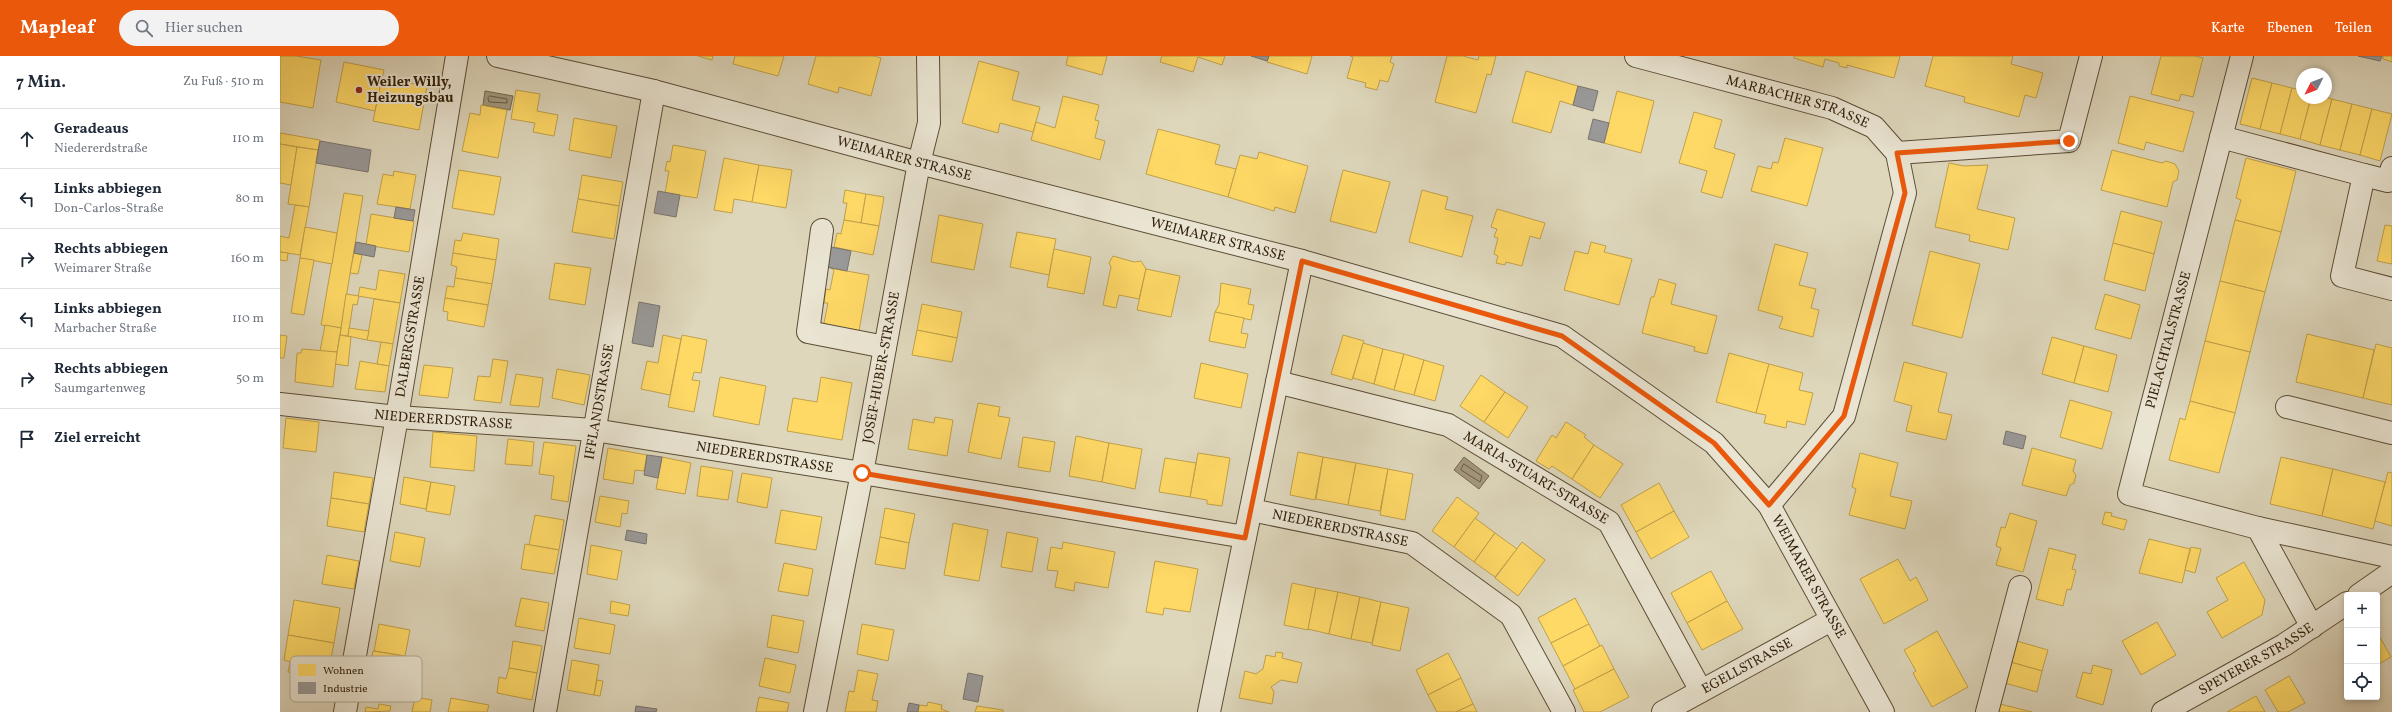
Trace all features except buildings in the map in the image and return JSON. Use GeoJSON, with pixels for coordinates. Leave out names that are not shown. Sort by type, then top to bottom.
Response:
{"type":"FeatureCollection","features":[{"type":"Feature","properties":{"kind":"street","name":"DALBERGSTRASSE"},"geometry":{"type":"LineString","coordinates":[[355,656],[397,417],[457,56]]}},
{"type":"Feature","properties":{"kind":"street","name":"WEIMARER STRASSE"},"geometry":{"type":"LineString","coordinates":[[498,56],[654,91],[919,163],[1302,261],[1562,336],[1714,443],[1769,505],[1883,712]]}},
{"type":"Feature","properties":{"kind":"street"},"geometry":{"type":"LineString","coordinates":[[919,163],[929,123],[928,56]]}},
{"type":"Feature","properties":{"kind":"street","name":"MARBACHER STRASSE"},"geometry":{"type":"LineString","coordinates":[[1636,56],[1832,108],[1874,127],[1897,153]]}},
{"type":"Feature","properties":{"kind":"street"},"geometry":{"type":"LineString","coordinates":[[1769,505],[1844,416],[1905,193],[1897,153],[2069,141],[2091,56]]}},
{"type":"Feature","properties":{"kind":"street","name":"PIELACHTALSTRASSE"},"geometry":{"type":"LineString","coordinates":[[2242,56],[2129,494],[2258,528],[2392,557]]}},
{"type":"Feature","properties":{"kind":"street","name":"IFFLANDSTRASSE"},"geometry":{"type":"LineString","coordinates":[[545,712],[654,91]]}},
{"type":"Feature","properties":{"kind":"street"},"geometry":{"type":"LineString","coordinates":[[2221,137],[2388,181],[2392,166]]}},
{"type":"Feature","properties":{"kind":"street","name":"JOSEF-HUBER-STRASSE"},"geometry":{"type":"LineString","coordinates":[[815,712],[862,473],[919,163]]}},
{"type":"Feature","properties":{"kind":"street"},"geometry":{"type":"LineString","coordinates":[[2364,175],[2342,276],[2392,288]]}},
{"type":"Feature","properties":{"kind":"street"},"geometry":{"type":"LineString","coordinates":[[822,230],[808,332],[885,347]]}},
{"type":"Feature","properties":{"kind":"street"},"geometry":{"type":"LineString","coordinates":[[1210,712],[1302,261]]}},
{"type":"Feature","properties":{"kind":"street","name":"MARIA-STUART-STRASSE"},"geometry":{"type":"LineString","coordinates":[[1277,382],[1448,425],[1609,522],[1701,691]]}},
{"type":"Feature","properties":{"kind":"street","name":"NIEDERERDSTRASSE"},"geometry":{"type":"LineString","coordinates":[[280,404],[397,417],[594,430],[862,473],[1245,538]]}},
{"type":"Feature","properties":{"kind":"street"},"geometry":{"type":"LineString","coordinates":[[2287,407],[2392,433]]}},
{"type":"Feature","properties":{"kind":"street","name":"NIEDERERDSTRASSE"},"geometry":{"type":"LineString","coordinates":[[1251,510],[1412,543],[1511,615],[1564,712]]}},
{"type":"Feature","properties":{"kind":"street"},"geometry":{"type":"LineString","coordinates":[[2258,528],[2312,627]]}},
{"type":"Feature","properties":{"kind":"street"},"geometry":{"type":"LineString","coordinates":[[2362,592],[2392,572]]}},
{"type":"Feature","properties":{"kind":"street"},"geometry":{"type":"LineString","coordinates":[[1987,712],[2020,588]]}},
{"type":"Feature","properties":{"kind":"street","name":"SPEYERER STRASSE"},"geometry":{"type":"LineString","coordinates":[[2163,712],[2284,645],[2344,605]]}},
{"type":"Feature","properties":{"kind":"street","name":"EGELLSTRASSE"},"geometry":{"type":"LineString","coordinates":[[1663,712],[1831,620]]}},
{"type":"Feature","properties":{"kind":"street","name":"DALBERGSTRASSE"},"geometry":{"type":"LineString","coordinates":[[345,712],[347,702]]}},
{"type":"Feature","properties":{"kind":"water"},"geometry":{"type":"Polygon","coordinates":[[[485,91],[513,96],[510,110],[483,105],[485,91]]]}},
{"type":"Feature","properties":{"kind":"water"},"geometry":{"type":"Polygon","coordinates":[[[1464,457],[1489,476],[1479,489],[1454,470],[1464,457]]]}},
{"type":"Feature","properties":{"kind":"place","name":"Weiler Willy, Heizungsbau"},"geometry":{"type":"Point","coordinates":[359,90]}},
{"type":"Feature","properties":{"kind":"route"},"geometry":{"type":"LineString","coordinates":[[862,473],[1245,538],[1302,261],[1562,336],[1714,443],[1769,505],[1844,416],[1905,193],[1897,153],[2069,141]]}}]}
